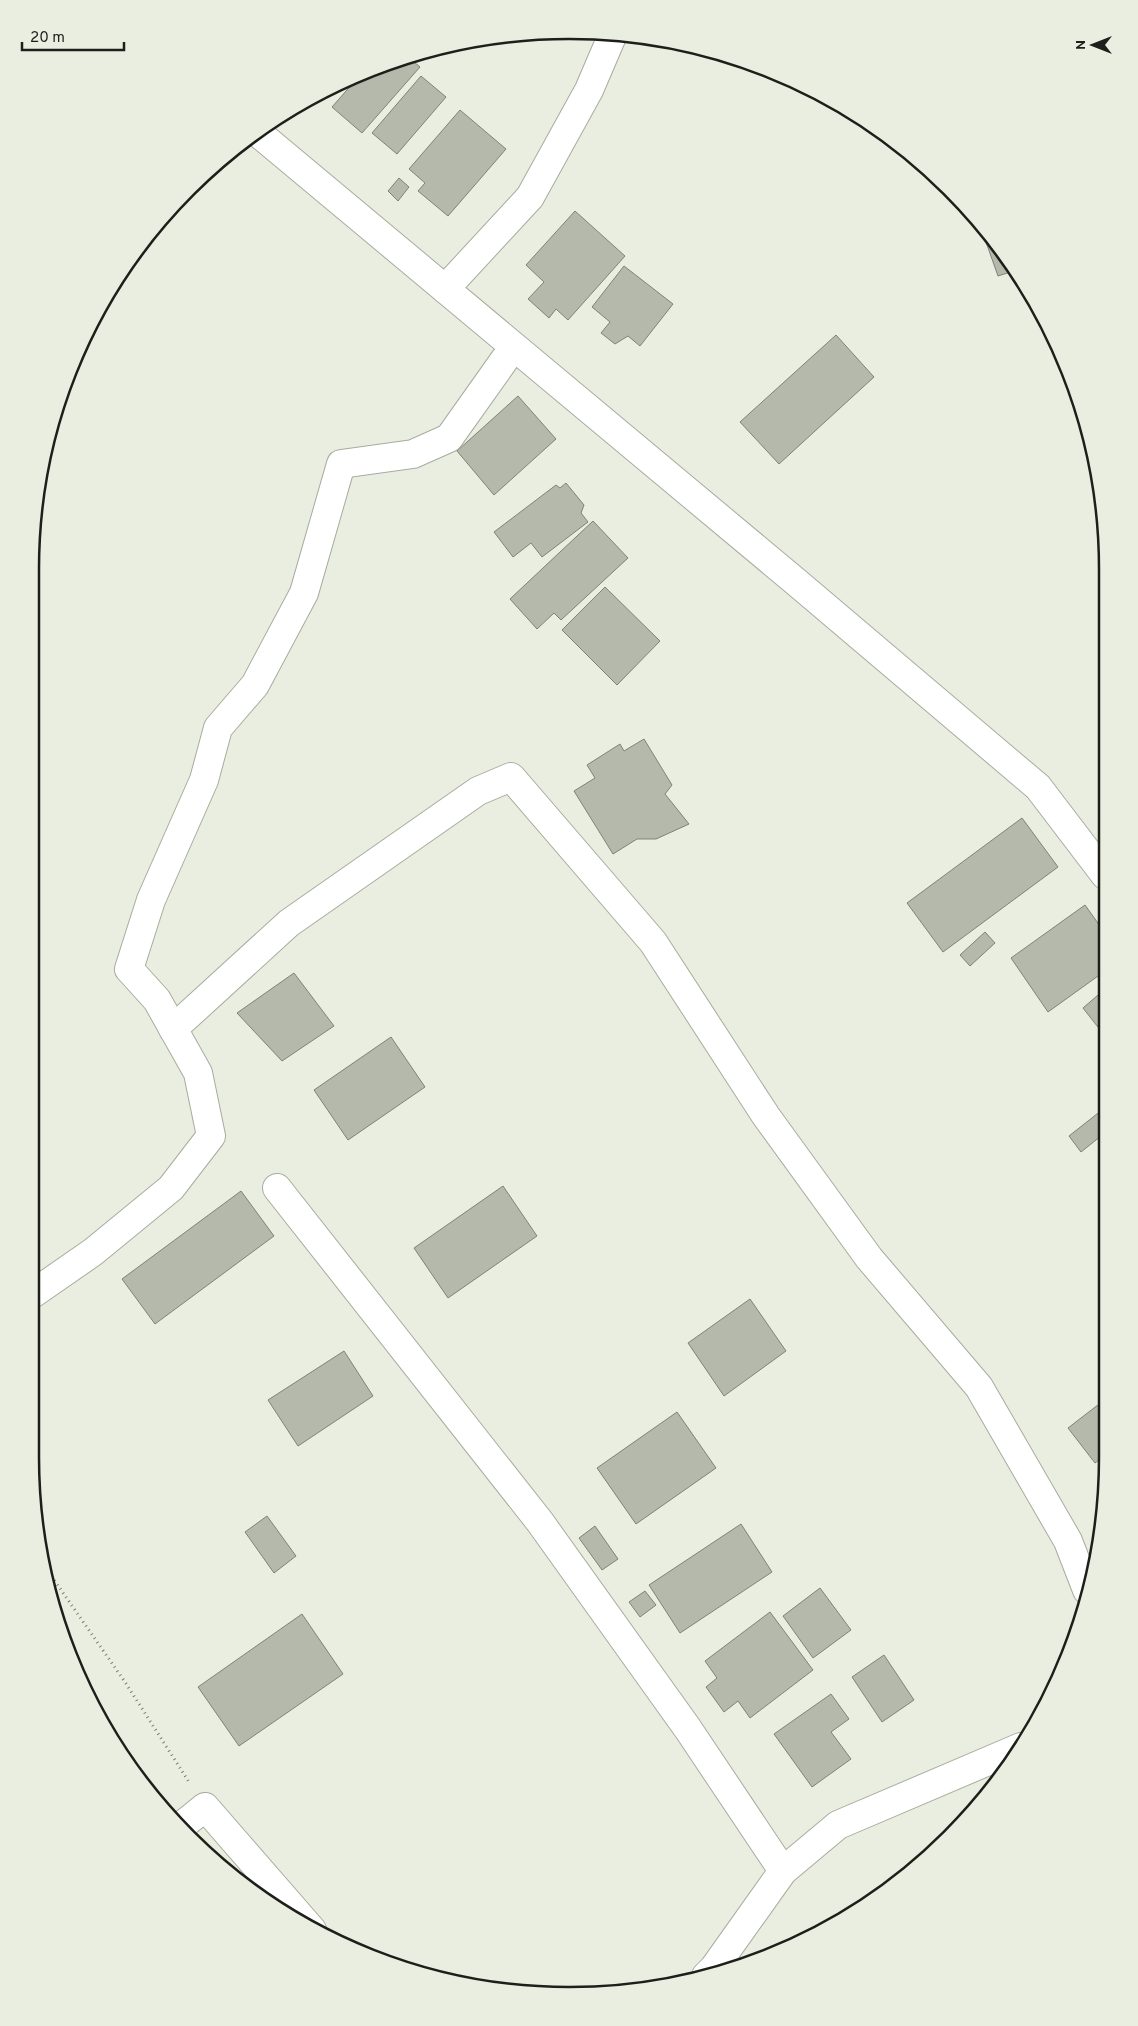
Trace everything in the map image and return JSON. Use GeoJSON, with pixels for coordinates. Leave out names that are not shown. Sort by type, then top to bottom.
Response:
{"type":"FeatureCollection","features":[{"type":"Feature","properties":{"kind":"street"},"geometry":{"type":"LineString","coordinates":[[445,289],[530,197],[589,90],[610,41]]}},
{"type":"Feature","properties":{"kind":"street"},"geometry":{"type":"LineString","coordinates":[[262,137],[795,581],[1038,788],[1099,867]]}},
{"type":"Feature","properties":{"kind":"street"},"geometry":{"type":"LineString","coordinates":[[39,1290],[93,1252],[171,1188],[211,1136],[198,1073],[157,1000],[129,969],[151,900],[204,780],[218,728],[255,684],[304,593],[341,464],[413,454],[449,438],[505,359]]}},
{"type":"Feature","properties":{"kind":"street"},"geometry":{"type":"LineString","coordinates":[[173,1029],[289,923],[478,791],[511,777],[653,942],[766,1116],[869,1258],[979,1387],[1068,1541],[1084,1582]]}},
{"type":"Feature","properties":{"kind":"street"},"geometry":{"type":"LineString","coordinates":[[276,1188],[540,1522],[688,1729],[783,1871]]}},
{"type":"Feature","properties":{"kind":"street"},"geometry":{"type":"LineString","coordinates":[[715,1966],[783,1871],[838,1825],[1010,1752]]}},
{"type":"Feature","properties":{"kind":"street"},"geometry":{"type":"LineString","coordinates":[[185,1823],[205,1807],[295,1911]]}},
{"type":"Feature","properties":{"kind":"path"},"geometry":{"type":"LineString","coordinates":[[53,1579],[125,1682],[205,1807]]}},
{"type":"Feature","properties":{"kind":"building"},"geometry":{"type":"Polygon","coordinates":[[[414,62],[420,67],[362,133],[332,107],[351,86],[414,62]]]}},
{"type":"Feature","properties":{"kind":"building"},"geometry":{"type":"Polygon","coordinates":[[[421,76],[446,97],[397,154],[372,133],[421,76]]]}},
{"type":"Feature","properties":{"kind":"building"},"geometry":{"type":"Polygon","coordinates":[[[460,110],[506,149],[448,216],[418,191],[425,183],[409,169],[460,110]]]}},
{"type":"Feature","properties":{"kind":"building"},"geometry":{"type":"Polygon","coordinates":[[[399,178],[409,187],[398,201],[388,191],[399,178]]]}},
{"type":"Feature","properties":{"kind":"building"},"geometry":{"type":"Polygon","coordinates":[[[575,211],[625,256],[568,320],[556,309],[549,318],[528,299],[544,282],[526,265],[575,211]]]}},
{"type":"Feature","properties":{"kind":"building"},"geometry":{"type":"Polygon","coordinates":[[[985,240],[1009,273],[998,276],[985,240]]]}},
{"type":"Feature","properties":{"kind":"building"},"geometry":{"type":"Polygon","coordinates":[[[624,266],[673,304],[640,346],[628,336],[615,344],[601,333],[610,322],[592,307],[624,266]]]}},
{"type":"Feature","properties":{"kind":"building"},"geometry":{"type":"Polygon","coordinates":[[[836,335],[874,377],[779,464],[740,422],[836,335]]]}},
{"type":"Feature","properties":{"kind":"building"},"geometry":{"type":"Polygon","coordinates":[[[518,396],[556,439],[494,495],[457,451],[518,396]]]}},
{"type":"Feature","properties":{"kind":"building"},"geometry":{"type":"Polygon","coordinates":[[[566,483],[584,505],[581,513],[588,522],[542,557],[531,543],[513,557],[494,532],[556,485],[560,488],[566,483]]]}},
{"type":"Feature","properties":{"kind":"building"},"geometry":{"type":"Polygon","coordinates":[[[593,521],[628,558],[561,620],[554,613],[537,629],[510,599],[593,521]]]}},
{"type":"Feature","properties":{"kind":"building"},"geometry":{"type":"Polygon","coordinates":[[[605,587],[660,641],[617,685],[562,630],[605,587]]]}},
{"type":"Feature","properties":{"kind":"building"},"geometry":{"type":"Polygon","coordinates":[[[644,739],[672,785],[665,794],[689,824],[656,839],[637,839],[613,854],[574,791],[595,778],[587,765],[620,744],[624,751],[644,739]]]}},
{"type":"Feature","properties":{"kind":"building"},"geometry":{"type":"Polygon","coordinates":[[[1022,818],[1058,867],[943,952],[907,903],[1022,818]]]}},
{"type":"Feature","properties":{"kind":"building"},"geometry":{"type":"Polygon","coordinates":[[[1085,905],[1099,925],[1099,975],[1048,1012],[1011,958],[1085,905]]]}},
{"type":"Feature","properties":{"kind":"building"},"geometry":{"type":"Polygon","coordinates":[[[985,932],[995,943],[970,966],[960,955],[985,932]]]}},
{"type":"Feature","properties":{"kind":"building"},"geometry":{"type":"Polygon","coordinates":[[[294,973],[334,1026],[282,1061],[237,1013],[294,973]]]}},
{"type":"Feature","properties":{"kind":"building"},"geometry":{"type":"Polygon","coordinates":[[[1099,994],[1099,1028],[1083,1008],[1099,994]]]}},
{"type":"Feature","properties":{"kind":"building"},"geometry":{"type":"Polygon","coordinates":[[[391,1037],[425,1087],[348,1140],[314,1090],[391,1037]]]}},
{"type":"Feature","properties":{"kind":"building"},"geometry":{"type":"Polygon","coordinates":[[[1099,1112],[1099,1138],[1081,1152],[1069,1136],[1099,1112]]]}},
{"type":"Feature","properties":{"kind":"building"},"geometry":{"type":"Polygon","coordinates":[[[503,1186],[537,1236],[448,1298],[414,1248],[503,1186]]]}},
{"type":"Feature","properties":{"kind":"building"},"geometry":{"type":"Polygon","coordinates":[[[241,1191],[274,1236],[155,1324],[122,1279],[241,1191]]]}},
{"type":"Feature","properties":{"kind":"building"},"geometry":{"type":"Polygon","coordinates":[[[750,1299],[786,1351],[724,1396],[688,1343],[750,1299]]]}},
{"type":"Feature","properties":{"kind":"building"},"geometry":{"type":"Polygon","coordinates":[[[344,1351],[373,1396],[298,1446],[268,1400],[344,1351]]]}},
{"type":"Feature","properties":{"kind":"building"},"geometry":{"type":"Polygon","coordinates":[[[1099,1404],[1099,1460],[1095,1463],[1068,1428],[1099,1404]]]}},
{"type":"Feature","properties":{"kind":"building"},"geometry":{"type":"Polygon","coordinates":[[[677,1412],[716,1468],[636,1524],[597,1468],[677,1412]]]}},
{"type":"Feature","properties":{"kind":"building"},"geometry":{"type":"Polygon","coordinates":[[[267,1516],[296,1556],[274,1573],[245,1532],[267,1516]]]}},
{"type":"Feature","properties":{"kind":"building"},"geometry":{"type":"Polygon","coordinates":[[[741,1524],[772,1572],[680,1633],[649,1585],[741,1524]]]}},
{"type":"Feature","properties":{"kind":"building"},"geometry":{"type":"Polygon","coordinates":[[[595,1526],[618,1559],[602,1570],[579,1538],[595,1526]]]}},
{"type":"Feature","properties":{"kind":"building"},"geometry":{"type":"Polygon","coordinates":[[[820,1588],[851,1630],[813,1658],[783,1616],[820,1588]]]}},
{"type":"Feature","properties":{"kind":"building"},"geometry":{"type":"Polygon","coordinates":[[[645,1591],[656,1605],[640,1617],[629,1602],[645,1591]]]}},
{"type":"Feature","properties":{"kind":"building"},"geometry":{"type":"Polygon","coordinates":[[[770,1612],[813,1670],[750,1718],[738,1701],[724,1712],[706,1687],[717,1678],[705,1661],[770,1612]]]}},
{"type":"Feature","properties":{"kind":"building"},"geometry":{"type":"Polygon","coordinates":[[[302,1614],[343,1674],[239,1746],[198,1687],[302,1614]]]}},
{"type":"Feature","properties":{"kind":"building"},"geometry":{"type":"Polygon","coordinates":[[[884,1655],[914,1700],[882,1722],[852,1677],[884,1655]]]}},
{"type":"Feature","properties":{"kind":"building"},"geometry":{"type":"Polygon","coordinates":[[[831,1694],[849,1719],[831,1732],[851,1759],[812,1787],[774,1734],[831,1694]]]}}]}
